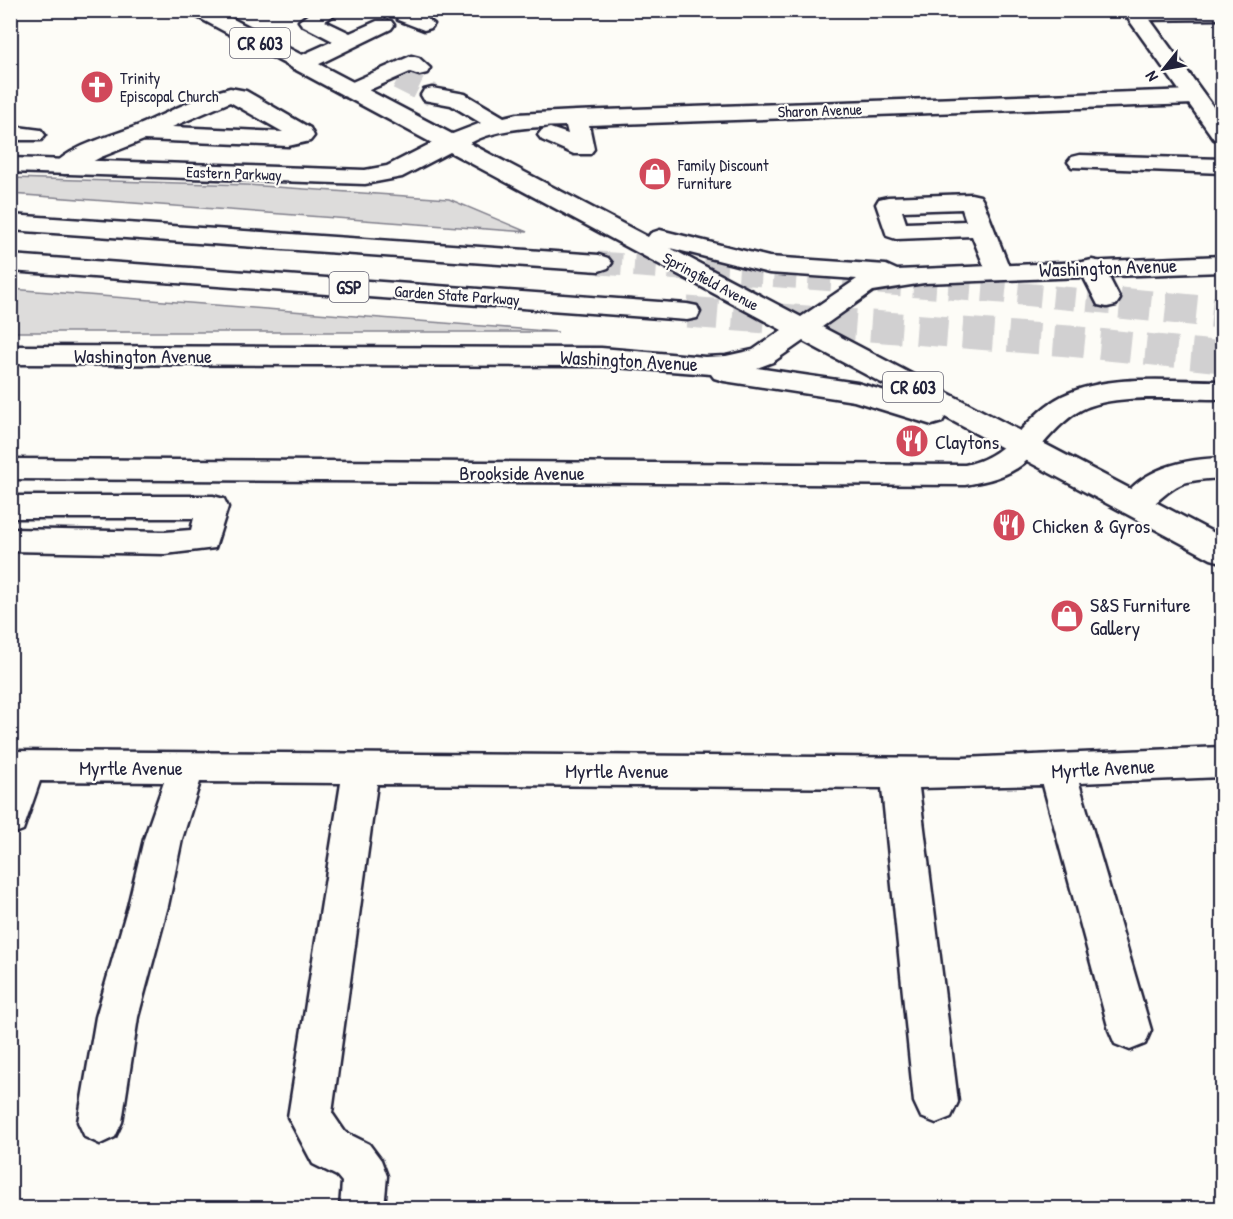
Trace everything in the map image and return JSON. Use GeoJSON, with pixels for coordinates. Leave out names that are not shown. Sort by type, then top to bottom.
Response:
{"type":"FeatureCollection","features":[{"type":"Feature","properties":{"kind":"main road","name":"Springfield Avenue"},"geometry":{"type":"LineString","coordinates":[[199,10],[1222,550]]}},
{"type":"Feature","properties":{"kind":"main road"},"geometry":{"type":"LineString","coordinates":[[332,10],[309,21],[349,41]]}},
{"type":"Feature","properties":{"kind":"main road"},"geometry":{"type":"LineString","coordinates":[[405,10],[405,16],[424,24]]}},
{"type":"Feature","properties":{"kind":"main road"},"geometry":{"type":"LineString","coordinates":[[1133,12],[1222,13]]}},
{"type":"Feature","properties":{"kind":"main road"},"geometry":{"type":"LineString","coordinates":[[1133,12],[1222,134]]}},
{"type":"Feature","properties":{"kind":"main road"},"geometry":{"type":"LineString","coordinates":[[301,64],[384,25]]}},
{"type":"Feature","properties":{"kind":"main road"},"geometry":{"type":"LineString","coordinates":[[351,91],[415,76],[499,124]]}},
{"type":"Feature","properties":{"kind":"main road"},"geometry":{"type":"LineString","coordinates":[[65,167],[104,144],[140,133],[230,95],[238,96],[302,133],[302,136],[288,139],[140,133]]}},
{"type":"Feature","properties":{"kind":"main road","name":"Sharon Avenue"},"geometry":{"type":"LineString","coordinates":[[450,143],[499,124],[517,121],[1194,98]]}},
{"type":"Feature","properties":{"kind":"main road"},"geometry":{"type":"LineString","coordinates":[[550,135],[582,149],[576,118]]}},
{"type":"Feature","properties":{"kind":"main road"},"geometry":{"type":"LineString","coordinates":[[242,174],[252,138]]}},
{"type":"Feature","properties":{"kind":"main road","name":"Eastern Parkway"},"geometry":{"type":"LineString","coordinates":[[10,165],[242,174],[380,176],[394,172],[450,143]]}},
{"type":"Feature","properties":{"kind":"main road"},"geometry":{"type":"LineString","coordinates":[[1080,162],[1222,166]]}},
{"type":"Feature","properties":{"kind":"main road"},"geometry":{"type":"LineString","coordinates":[[586,215],[679,244],[750,262],[785,268],[924,275]]}},
{"type":"Feature","properties":{"kind":"main road","name":"GSP"},"geometry":{"type":"LineString","coordinates":[[10,222],[598,263]]}},
{"type":"Feature","properties":{"kind":"main road"},"geometry":{"type":"LineString","coordinates":[[981,228],[998,272]]}},
{"type":"Feature","properties":{"kind":"main road","name":"Garden State Parkway"},"geometry":{"type":"LineString","coordinates":[[10,263],[687,312]]}},
{"type":"Feature","properties":{"kind":"main road","name":"Washington Avenue"},"geometry":{"type":"LineString","coordinates":[[10,355],[604,357],[725,364],[753,361],[864,285],[888,279],[924,275],[1222,264]]}},
{"type":"Feature","properties":{"kind":"main road"},"geometry":{"type":"LineString","coordinates":[[1092,268],[1107,299]]}},
{"type":"Feature","properties":{"kind":"main road"},"geometry":{"type":"LineString","coordinates":[[660,362],[857,392],[1024,446]]}},
{"type":"Feature","properties":{"kind":"main road","name":"Brookside Avenue"},"geometry":{"type":"LineString","coordinates":[[10,469],[965,475],[1001,466],[1062,410],[1084,398],[1111,394],[1222,390]]}},
{"type":"Feature","properties":{"kind":"main road"},"geometry":{"type":"LineString","coordinates":[[1134,504],[1154,484],[1165,478],[1182,472],[1222,468]]}},
{"type":"Feature","properties":{"kind":"main road"},"geometry":{"type":"LineString","coordinates":[[10,507],[213,507],[204,540],[165,543],[10,540]]}},
{"type":"Feature","properties":{"kind":"main road","name":"Myrtle Avenue"},"geometry":{"type":"LineString","coordinates":[[18,766],[899,772],[1057,770],[1222,762]]}},
{"type":"Feature","properties":{"kind":"main road"},"geometry":{"type":"LineString","coordinates":[[10,819],[18,766]]}},
{"type":"Feature","properties":{"kind":"main road"},"geometry":{"type":"LineString","coordinates":[[100,1122],[117,1017],[148,906],[163,839],[187,767]]}},
{"type":"Feature","properties":{"kind":"main road"},"geometry":{"type":"LineString","coordinates":[[361,768],[310,1117],[329,1148],[353,1160],[365,1176],[362,1209]]}},
{"type":"Feature","properties":{"kind":"main road"},"geometry":{"type":"LineString","coordinates":[[1057,770],[1130,1030]]}},
{"type":"Feature","properties":{"kind":"main road"},"geometry":{"type":"LineString","coordinates":[[899,772],[936,1102]]}},
{"type":"Feature","properties":{"kind":"shaded area"},"geometry":{"type":"Polygon","coordinates":[[[11,178],[247,185],[449,199],[527,232],[11,194],[11,178]]]}},
{"type":"Feature","properties":{"kind":"shaded area"},"geometry":{"type":"Polygon","coordinates":[[[11,289],[558,332],[11,332],[11,289]]]}},
{"type":"Feature","properties":{"kind":"tunnel"},"geometry":{"type":"LineString","coordinates":[[398,78],[432,95]]}},
{"type":"Feature","properties":{"kind":"tunnel"},"geometry":{"type":"LineString","coordinates":[[599,263],[1002,292],[1136,305]]}},
{"type":"Feature","properties":{"kind":"tunnel"},"geometry":{"type":"LineString","coordinates":[[1120,303],[1222,313]]}},
{"type":"Feature","properties":{"kind":"tunnel"},"geometry":{"type":"LineString","coordinates":[[687,312],[1069,341],[1222,357]]}},
{"type":"Feature","properties":{"kind":"place","name":"Trinity Episcopal Church"},"geometry":{"type":"Point","coordinates":[97,87]}},
{"type":"Feature","properties":{"kind":"place","name":"Family Discount Furniture"},"geometry":{"type":"Point","coordinates":[655,174]}},
{"type":"Feature","properties":{"kind":"place","name":"Claytons"},"geometry":{"type":"Point","coordinates":[912,441]}},
{"type":"Feature","properties":{"kind":"place","name":"Chicken & Gyros"},"geometry":{"type":"Point","coordinates":[1009,525]}},
{"type":"Feature","properties":{"kind":"place","name":"S&S Furniture Gallery"},"geometry":{"type":"Point","coordinates":[1067,616]}}]}
